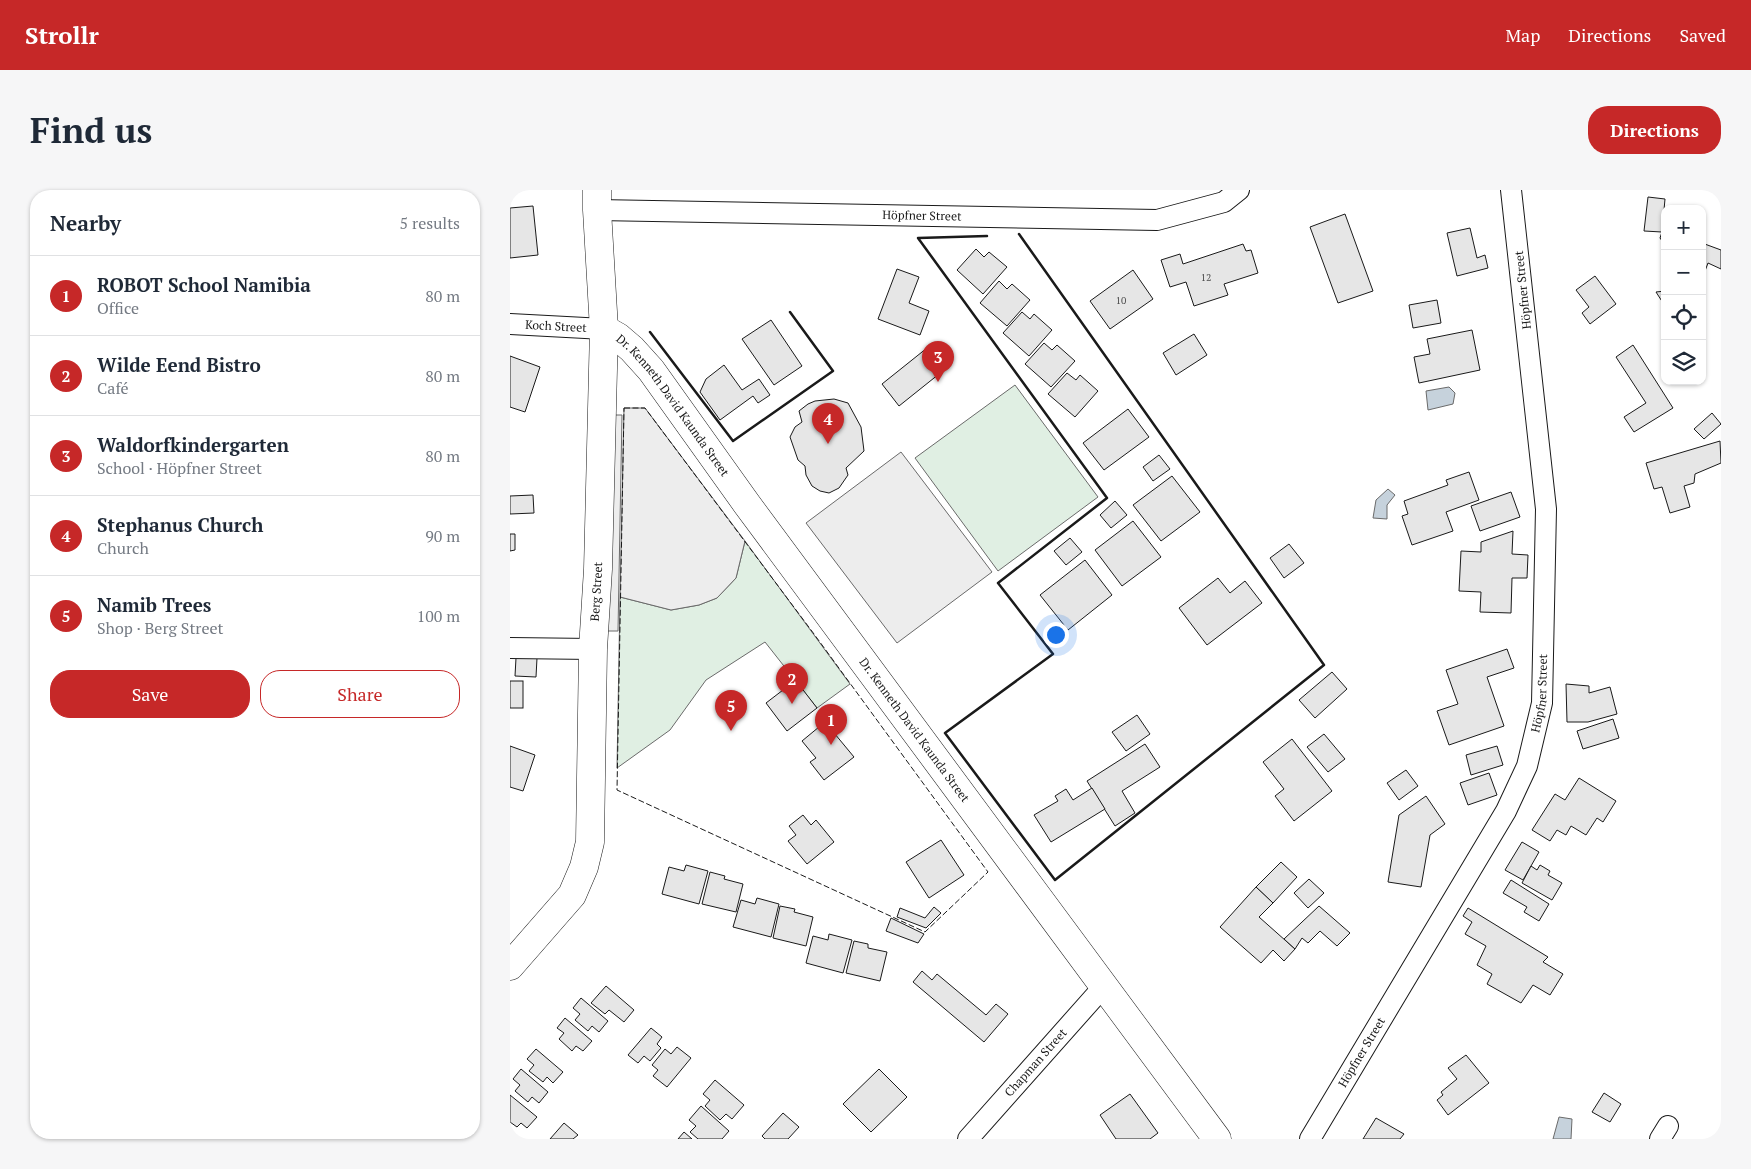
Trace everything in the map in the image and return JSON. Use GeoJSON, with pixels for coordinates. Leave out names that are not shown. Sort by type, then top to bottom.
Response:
{"type":"FeatureCollection","features":[{"type":"Feature","properties":{"kind":"street","name":"Höpfner Street"},"geometry":{"type":"LineString","coordinates":[[597,200],[1157,220],[1224,202],[1239,190]]}},
{"type":"Feature","properties":{"kind":"street","name":"Höpfner Street"},"geometry":{"type":"LineString","coordinates":[[1310,1139],[1506,811],[1527,766],[1542,703],[1546,509],[1511,190]]}},
{"type":"Feature","properties":{"kind":"street","name":"Berg Street"},"geometry":{"type":"LineString","coordinates":[[510,966],[572,895],[584,867],[590,842],[593,649],[598,569],[604,329],[597,200]]}},
{"type":"Feature","properties":{"kind":"street","name":"Koch Street"},"geometry":{"type":"LineString","coordinates":[[510,324],[604,329]]}},
{"type":"Feature","properties":{"kind":"street","name":"Dr. Kenneth David Kaunda Street"},"geometry":{"type":"LineString","coordinates":[[604,329],[625,343],[651,370],[723,472],[1217,1139]]}},
{"type":"Feature","properties":{"kind":"street"},"geometry":{"type":"LineString","coordinates":[[510,648],[593,649]]}},
{"type":"Feature","properties":{"kind":"street","name":"Chapman Street"},"geometry":{"type":"LineString","coordinates":[[968,1139],[1104,986]]}},
{"type":"Feature","properties":{"kind":"green space"},"geometry":{"type":"Polygon","coordinates":[[[1015,385],[1098,497],[998,571],[915,458],[1015,385]]]}},
{"type":"Feature","properties":{"kind":"green space"},"geometry":{"type":"Polygon","coordinates":[[[745,541],[850,684],[817,708],[765,642],[706,680],[670,730],[617,768],[620,597],[671,610],[699,605],[717,598],[736,578],[745,541]]]}},
{"type":"Feature","properties":{"kind":"shaded area"},"geometry":{"type":"Polygon","coordinates":[[[1449,387],[1455,393],[1453,404],[1428,410],[1426,391],[1449,387]]]}},
{"type":"Feature","properties":{"kind":"shaded area"},"geometry":{"type":"Polygon","coordinates":[[[624,408],[645,408],[745,541],[736,578],[717,598],[699,605],[671,610],[620,597],[624,408]]]}},
{"type":"Feature","properties":{"kind":"shaded area"},"geometry":{"type":"Polygon","coordinates":[[[605,415],[622,415],[618,631],[601,631],[605,415]]]}},
{"type":"Feature","properties":{"kind":"shaded area"},"geometry":{"type":"Polygon","coordinates":[[[901,452],[992,572],[897,643],[806,523],[901,452]]]}},
{"type":"Feature","properties":{"kind":"shaded area"},"geometry":{"type":"Polygon","coordinates":[[[1388,489],[1395,495],[1387,505],[1387,519],[1373,518],[1376,500],[1388,489]]]}},
{"type":"Feature","properties":{"kind":"shaded area"},"geometry":{"type":"Polygon","coordinates":[[[1559,1117],[1572,1119],[1571,1139],[1553,1139],[1559,1117]]]}},
{"type":"Feature","properties":{"kind":"building"},"geometry":{"type":"Polygon","coordinates":[[[1648,197],[1665,199],[1664,205],[1661,205],[1661,232],[1644,231],[1648,197]]]}},
{"type":"Feature","properties":{"kind":"building"},"geometry":{"type":"Polygon","coordinates":[[[533,206],[538,255],[510,258],[510,208],[533,206]]]}},
{"type":"Feature","properties":{"kind":"building"},"geometry":{"type":"Polygon","coordinates":[[[1345,214],[1373,291],[1338,303],[1310,227],[1345,214]]]}},
{"type":"Feature","properties":{"kind":"building"},"geometry":{"type":"Polygon","coordinates":[[[1470,228],[1477,258],[1485,255],[1488,268],[1457,276],[1447,233],[1470,228]]]}},
{"type":"Feature","properties":{"kind":"building"},"geometry":{"type":"Polygon","coordinates":[[[1243,244],[1246,251],[1251,250],[1258,273],[1224,284],[1228,295],[1194,306],[1186,282],[1170,287],[1161,260],[1180,254],[1183,264],[1243,244]]]}},
{"type":"Feature","properties":{"kind":"building"},"geometry":{"type":"Polygon","coordinates":[[[1706,244],[1721,250],[1721,269],[1708,263],[1706,268],[1706,244]]]}},
{"type":"Feature","properties":{"kind":"building"},"geometry":{"type":"Polygon","coordinates":[[[976,249],[984,257],[989,252],[1007,267],[983,294],[957,270],[976,249]]]}},
{"type":"Feature","properties":{"kind":"building"},"geometry":{"type":"Polygon","coordinates":[[[897,269],[919,277],[909,303],[929,311],[920,335],[878,319],[897,269]]]}},
{"type":"Feature","properties":{"kind":"building"},"geometry":{"type":"Polygon","coordinates":[[[1133,270],[1153,299],[1110,329],[1090,301],[1133,270]]]}},
{"type":"Feature","properties":{"kind":"building"},"geometry":{"type":"Polygon","coordinates":[[[1595,276],[1616,304],[1590,324],[1582,313],[1589,307],[1576,290],[1595,276]]]}},
{"type":"Feature","properties":{"kind":"building"},"geometry":{"type":"Polygon","coordinates":[[[999,281],[1007,289],[1012,284],[1030,300],[1007,326],[980,303],[999,281]]]}},
{"type":"Feature","properties":{"kind":"building"},"geometry":{"type":"Polygon","coordinates":[[[1661,291],[1661,300],[1656,292],[1661,291]]]}},
{"type":"Feature","properties":{"kind":"building"},"geometry":{"type":"Polygon","coordinates":[[[1437,300],[1441,323],[1413,328],[1409,305],[1437,300]]]}},
{"type":"Feature","properties":{"kind":"building"},"geometry":{"type":"Polygon","coordinates":[[[1022,312],[1030,319],[1034,314],[1052,330],[1029,356],[1003,333],[1022,312]]]}},
{"type":"Feature","properties":{"kind":"building"},"geometry":{"type":"Polygon","coordinates":[[[771,320],[802,366],[774,385],[742,339],[771,320]]]}},
{"type":"Feature","properties":{"kind":"building"},"geometry":{"type":"Polygon","coordinates":[[[1472,330],[1480,370],[1419,383],[1414,357],[1430,354],[1427,339],[1472,330]]]}},
{"type":"Feature","properties":{"kind":"building"},"geometry":{"type":"Polygon","coordinates":[[[1194,334],[1207,355],[1176,375],[1163,353],[1194,334]]]}},
{"type":"Feature","properties":{"kind":"building"},"geometry":{"type":"Polygon","coordinates":[[[1044,343],[1052,350],[1057,345],[1075,361],[1051,387],[1025,364],[1044,343]]]}},
{"type":"Feature","properties":{"kind":"building"},"geometry":{"type":"Polygon","coordinates":[[[932,344],[949,366],[899,406],[882,384],[932,344]]]}},
{"type":"Feature","properties":{"kind":"building"},"geometry":{"type":"Polygon","coordinates":[[[1633,345],[1673,408],[1634,432],[1624,417],[1646,403],[1616,357],[1633,345]]]}},
{"type":"Feature","properties":{"kind":"building"},"geometry":{"type":"Polygon","coordinates":[[[510,356],[540,367],[525,412],[510,407],[510,356]]]}},
{"type":"Feature","properties":{"kind":"building"},"geometry":{"type":"Polygon","coordinates":[[[724,365],[742,390],[759,379],[770,395],[758,403],[753,396],[720,420],[700,392],[706,379],[724,365]]]}},
{"type":"Feature","properties":{"kind":"building"},"geometry":{"type":"Polygon","coordinates":[[[1067,373],[1076,380],[1080,375],[1098,391],[1075,417],[1048,394],[1067,373]]]}},
{"type":"Feature","properties":{"kind":"building"},"geometry":{"type":"Polygon","coordinates":[[[834,399],[848,403],[861,427],[864,451],[846,468],[848,475],[839,488],[829,493],[820,491],[812,486],[806,475],[805,466],[798,460],[790,437],[795,427],[802,422],[799,411],[815,401],[834,399]]]}},
{"type":"Feature","properties":{"kind":"building"},"geometry":{"type":"Polygon","coordinates":[[[1128,409],[1149,437],[1104,470],[1083,443],[1128,409]]]}},
{"type":"Feature","properties":{"kind":"building"},"geometry":{"type":"Polygon","coordinates":[[[1712,413],[1721,424],[1704,439],[1694,429],[1712,413]]]}},
{"type":"Feature","properties":{"kind":"building"},"geometry":{"type":"Polygon","coordinates":[[[1720,441],[1721,463],[1695,474],[1694,483],[1684,486],[1690,507],[1670,513],[1662,487],[1654,489],[1646,463],[1720,441]]]}},
{"type":"Feature","properties":{"kind":"building"},"geometry":{"type":"Polygon","coordinates":[[[1159,455],[1170,469],[1153,481],[1143,467],[1159,455]]]}},
{"type":"Feature","properties":{"kind":"building"},"geometry":{"type":"Polygon","coordinates":[[[1469,472],[1479,500],[1446,512],[1453,531],[1412,545],[1402,516],[1408,514],[1404,501],[1448,485],[1446,480],[1469,472]]]}},
{"type":"Feature","properties":{"kind":"building"},"geometry":{"type":"Polygon","coordinates":[[[1172,476],[1200,512],[1161,541],[1133,505],[1172,476]]]}},
{"type":"Feature","properties":{"kind":"building"},"geometry":{"type":"Polygon","coordinates":[[[1511,492],[1520,517],[1480,531],[1471,506],[1511,492]]]}},
{"type":"Feature","properties":{"kind":"building"},"geometry":{"type":"Polygon","coordinates":[[[533,495],[534,513],[510,514],[510,496],[533,495]]]}},
{"type":"Feature","properties":{"kind":"building"},"geometry":{"type":"Polygon","coordinates":[[[1115,501],[1127,515],[1111,528],[1100,515],[1115,501]]]}},
{"type":"Feature","properties":{"kind":"building"},"geometry":{"type":"Polygon","coordinates":[[[1133,521],[1161,557],[1122,586],[1095,550],[1133,521]]]}},
{"type":"Feature","properties":{"kind":"building"},"geometry":{"type":"Polygon","coordinates":[[[1513,531],[1512,554],[1528,555],[1527,578],[1512,578],[1511,613],[1480,612],[1481,592],[1459,591],[1461,551],[1481,552],[1481,542],[1513,531]]]}},
{"type":"Feature","properties":{"kind":"building"},"geometry":{"type":"Polygon","coordinates":[[[510,534],[515,534],[515,550],[510,551],[510,534]]]}},
{"type":"Feature","properties":{"kind":"building"},"geometry":{"type":"Polygon","coordinates":[[[1070,538],[1082,552],[1066,565],[1054,551],[1070,538]]]}},
{"type":"Feature","properties":{"kind":"building"},"geometry":{"type":"Polygon","coordinates":[[[1289,544],[1304,563],[1284,578],[1270,558],[1289,544]]]}},
{"type":"Feature","properties":{"kind":"building"},"geometry":{"type":"Polygon","coordinates":[[[1085,560],[1112,595],[1068,630],[1040,595],[1085,560]]]}},
{"type":"Feature","properties":{"kind":"building"},"geometry":{"type":"Polygon","coordinates":[[[1218,578],[1230,593],[1245,581],[1262,603],[1207,645],[1179,608],[1218,578]]]}},
{"type":"Feature","properties":{"kind":"building"},"geometry":{"type":"Polygon","coordinates":[[[1507,649],[1514,668],[1487,677],[1504,726],[1449,745],[1437,711],[1458,704],[1446,670],[1507,649]]]}},
{"type":"Feature","properties":{"kind":"building"},"geometry":{"type":"Polygon","coordinates":[[[516,658],[537,658],[536,677],[515,676],[516,658]]]}},
{"type":"Feature","properties":{"kind":"building"},"geometry":{"type":"Polygon","coordinates":[[[1332,672],[1347,689],[1315,718],[1299,700],[1332,672]]]}},
{"type":"Feature","properties":{"kind":"building"},"geometry":{"type":"Polygon","coordinates":[[[790,673],[817,708],[787,731],[766,703],[783,690],[777,682],[790,673]]]}},
{"type":"Feature","properties":{"kind":"building"},"geometry":{"type":"Polygon","coordinates":[[[510,681],[523,681],[523,708],[510,708],[510,681]]]}},
{"type":"Feature","properties":{"kind":"building"},"geometry":{"type":"Polygon","coordinates":[[[1566,684],[1589,686],[1589,693],[1610,687],[1617,714],[1588,722],[1567,722],[1566,684]]]}},
{"type":"Feature","properties":{"kind":"building"},"geometry":{"type":"Polygon","coordinates":[[[1137,715],[1150,734],[1126,751],[1112,732],[1137,715]]]}},
{"type":"Feature","properties":{"kind":"building"},"geometry":{"type":"Polygon","coordinates":[[[1613,719],[1619,738],[1583,749],[1577,731],[1613,719]]]}},
{"type":"Feature","properties":{"kind":"building"},"geometry":{"type":"Polygon","coordinates":[[[825,722],[854,757],[824,780],[810,762],[816,758],[802,741],[825,722]]]}},
{"type":"Feature","properties":{"kind":"building"},"geometry":{"type":"Polygon","coordinates":[[[1324,734],[1345,759],[1328,772],[1307,747],[1324,734]]]}},
{"type":"Feature","properties":{"kind":"building"},"geometry":{"type":"Polygon","coordinates":[[[1292,739],[1332,791],[1294,821],[1275,796],[1284,789],[1263,762],[1292,739]]]}},
{"type":"Feature","properties":{"kind":"building"},"geometry":{"type":"Polygon","coordinates":[[[1145,744],[1160,767],[1122,791],[1135,813],[1115,826],[1087,781],[1145,744]]]}},
{"type":"Feature","properties":{"kind":"building"},"geometry":{"type":"Polygon","coordinates":[[[510,746],[535,755],[523,791],[510,787],[510,746]]]}},
{"type":"Feature","properties":{"kind":"building"},"geometry":{"type":"Polygon","coordinates":[[[1497,746],[1503,765],[1471,775],[1466,755],[1497,746]]]}},
{"type":"Feature","properties":{"kind":"building"},"geometry":{"type":"Polygon","coordinates":[[[1406,770],[1418,786],[1399,800],[1387,783],[1406,770]]]}},
{"type":"Feature","properties":{"kind":"building"},"geometry":{"type":"Polygon","coordinates":[[[1489,773],[1497,795],[1468,805],[1460,783],[1489,773]]]}},
{"type":"Feature","properties":{"kind":"building"},"geometry":{"type":"Polygon","coordinates":[[[1579,778],[1616,801],[1603,822],[1597,818],[1586,835],[1571,826],[1566,835],[1557,830],[1550,841],[1532,830],[1555,794],[1565,800],[1579,778]]]}},
{"type":"Feature","properties":{"kind":"building"},"geometry":{"type":"Polygon","coordinates":[[[1092,788],[1105,809],[1051,842],[1034,815],[1058,801],[1055,796],[1066,789],[1073,800],[1092,788]]]}},
{"type":"Feature","properties":{"kind":"building"},"geometry":{"type":"Polygon","coordinates":[[[1426,796],[1445,824],[1430,835],[1421,887],[1388,882],[1399,815],[1426,796]]]}},
{"type":"Feature","properties":{"kind":"building"},"geometry":{"type":"Polygon","coordinates":[[[803,815],[811,825],[816,820],[834,842],[807,864],[788,841],[796,835],[789,826],[803,815]]]}},
{"type":"Feature","properties":{"kind":"building"},"geometry":{"type":"Polygon","coordinates":[[[941,840],[964,875],[929,898],[906,862],[941,840]]]}},
{"type":"Feature","properties":{"kind":"building"},"geometry":{"type":"Polygon","coordinates":[[[1522,842],[1539,852],[1523,880],[1505,870],[1522,842]]]}},
{"type":"Feature","properties":{"kind":"building"},"geometry":{"type":"Polygon","coordinates":[[[1281,862],[1297,877],[1273,903],[1256,887],[1281,862]]]}},
{"type":"Feature","properties":{"kind":"building"},"geometry":{"type":"Polygon","coordinates":[[[686,865],[708,871],[699,904],[662,894],[669,867],[684,871],[686,865]]]}},
{"type":"Feature","properties":{"kind":"building"},"geometry":{"type":"Polygon","coordinates":[[[1540,865],[1550,871],[1548,875],[1562,883],[1552,900],[1522,883],[1531,866],[1537,870],[1540,865]]]}},
{"type":"Feature","properties":{"kind":"building"},"geometry":{"type":"Polygon","coordinates":[[[710,872],[725,876],[724,879],[743,884],[736,912],[702,904],[710,872]]]}},
{"type":"Feature","properties":{"kind":"building"},"geometry":{"type":"Polygon","coordinates":[[[1309,879],[1324,893],[1308,908],[1294,893],[1309,879]]]}},
{"type":"Feature","properties":{"kind":"building"},"geometry":{"type":"Polygon","coordinates":[[[1511,880],[1549,904],[1539,921],[1524,912],[1527,907],[1503,893],[1511,880]]]}},
{"type":"Feature","properties":{"kind":"building"},"geometry":{"type":"Polygon","coordinates":[[[1256,887],[1273,903],[1259,917],[1295,949],[1284,961],[1273,950],[1261,963],[1220,927],[1256,887]]]}},
{"type":"Feature","properties":{"kind":"building"},"geometry":{"type":"Polygon","coordinates":[[[757,898],[779,904],[771,937],[733,927],[741,900],[755,904],[757,898]]]}},
{"type":"Feature","properties":{"kind":"building"},"geometry":{"type":"Polygon","coordinates":[[[780,906],[795,909],[794,912],[813,917],[806,946],[773,938],[780,906]]]}},
{"type":"Feature","properties":{"kind":"building"},"geometry":{"type":"Polygon","coordinates":[[[1319,906],[1350,933],[1337,946],[1320,931],[1308,943],[1302,938],[1295,949],[1284,939],[1319,906]]]}},
{"type":"Feature","properties":{"kind":"building"},"geometry":{"type":"Polygon","coordinates":[[[934,907],[941,913],[926,928],[897,917],[900,908],[925,918],[934,907]]]}},
{"type":"Feature","properties":{"kind":"building"},"geometry":{"type":"Polygon","coordinates":[[[1468,908],[1548,957],[1543,962],[1563,974],[1550,995],[1533,985],[1521,1003],[1487,984],[1492,974],[1477,965],[1486,946],[1465,934],[1472,922],[1463,916],[1468,908]]]}},
{"type":"Feature","properties":{"kind":"building"},"geometry":{"type":"Polygon","coordinates":[[[891,918],[924,934],[918,943],[886,931],[891,918]]]}},
{"type":"Feature","properties":{"kind":"building"},"geometry":{"type":"Polygon","coordinates":[[[829,934],[852,940],[843,973],[806,963],[813,936],[828,940],[829,934]]]}},
{"type":"Feature","properties":{"kind":"building"},"geometry":{"type":"Polygon","coordinates":[[[854,941],[868,944],[868,948],[887,952],[880,981],[846,973],[854,941]]]}},
{"type":"Feature","properties":{"kind":"building"},"geometry":{"type":"Polygon","coordinates":[[[922,971],[932,980],[937,974],[986,1015],[996,1004],[1008,1014],[984,1042],[913,982],[922,971]]]}},
{"type":"Feature","properties":{"kind":"building"},"geometry":{"type":"Polygon","coordinates":[[[606,986],[634,1010],[624,1022],[609,1010],[605,1014],[591,1003],[606,986]]]}},
{"type":"Feature","properties":{"kind":"building"},"geometry":{"type":"Polygon","coordinates":[[[581,998],[608,1021],[599,1032],[592,1026],[588,1031],[575,1020],[580,1014],[573,1008],[581,998]]]}},
{"type":"Feature","properties":{"kind":"building"},"geometry":{"type":"Polygon","coordinates":[[[565,1018],[592,1041],[583,1051],[576,1046],[572,1051],[559,1039],[564,1033],[557,1028],[565,1018]]]}},
{"type":"Feature","properties":{"kind":"building"},"geometry":{"type":"Polygon","coordinates":[[[651,1028],[662,1037],[657,1044],[661,1048],[650,1061],[644,1056],[638,1063],[628,1055],[651,1028]]]}},
{"type":"Feature","properties":{"kind":"building"},"geometry":{"type":"Polygon","coordinates":[[[677,1047],[691,1058],[667,1087],[653,1076],[658,1070],[652,1065],[665,1049],[671,1054],[677,1047]]]}},
{"type":"Feature","properties":{"kind":"building"},"geometry":{"type":"Polygon","coordinates":[[[536,1049],[563,1072],[553,1083],[547,1077],[543,1082],[529,1071],[534,1065],[527,1059],[536,1049]]]}},
{"type":"Feature","properties":{"kind":"building"},"geometry":{"type":"Polygon","coordinates":[[[1466,1055],[1489,1083],[1448,1115],[1437,1100],[1443,1095],[1441,1092],[1457,1079],[1448,1068],[1466,1055]]]}},
{"type":"Feature","properties":{"kind":"building"},"geometry":{"type":"Polygon","coordinates":[[[521,1069],[548,1092],[539,1103],[532,1097],[528,1102],[515,1091],[520,1085],[513,1079],[521,1069]]]}},
{"type":"Feature","properties":{"kind":"building"},"geometry":{"type":"Polygon","coordinates":[[[879,1069],[907,1097],[871,1132],[843,1104],[879,1069]]]}},
{"type":"Feature","properties":{"kind":"building"},"geometry":{"type":"Polygon","coordinates":[[[715,1080],[744,1105],[732,1119],[726,1114],[720,1120],[705,1106],[710,1100],[703,1094],[715,1080]]]}},
{"type":"Feature","properties":{"kind":"building"},"geometry":{"type":"Polygon","coordinates":[[[1604,1093],[1621,1104],[1610,1122],[1592,1112],[1604,1093]]]}},
{"type":"Feature","properties":{"kind":"building"},"geometry":{"type":"Polygon","coordinates":[[[1130,1094],[1158,1133],[1150,1139],[1116,1139],[1100,1115],[1130,1094]]]}},
{"type":"Feature","properties":{"kind":"building"},"geometry":{"type":"Polygon","coordinates":[[[510,1095],[537,1117],[527,1128],[521,1123],[517,1127],[510,1122],[510,1095]]]}},
{"type":"Feature","properties":{"kind":"building"},"geometry":{"type":"Polygon","coordinates":[[[701,1106],[729,1131],[722,1139],[698,1139],[690,1132],[696,1126],[689,1120],[701,1106]]]}},
{"type":"Feature","properties":{"kind":"building"},"geometry":{"type":"Polygon","coordinates":[[[783,1113],[799,1127],[788,1139],[765,1139],[762,1136],[783,1113]]]}},
{"type":"Feature","properties":{"kind":"building"},"geometry":{"type":"Polygon","coordinates":[[[1376,1118],[1404,1134],[1400,1139],[1363,1139],[1376,1118]]]}},
{"type":"Feature","properties":{"kind":"building"},"geometry":{"type":"Polygon","coordinates":[[[564,1123],[578,1135],[573,1139],[550,1139],[564,1123]]]}},
{"type":"Feature","properties":{"kind":"building"},"geometry":{"type":"Polygon","coordinates":[[[684,1132],[692,1139],[678,1139],[684,1132]]]}},
{"type":"Feature","properties":{"kind":"fence"},"geometry":{"type":"LineString","coordinates":[[624,408],[645,408],[814,634],[988,872],[925,932],[617,790],[624,408]]}},
{"type":"Feature","properties":{"kind":"wall"},"geometry":{"type":"LineString","coordinates":[[987,236],[918,238],[1107,498],[998,583],[1053,654],[945,733],[1055,880],[1324,665],[1019,234]]}},
{"type":"Feature","properties":{"kind":"wall"},"geometry":{"type":"LineString","coordinates":[[650,332],[733,441],[833,371],[790,312]]}},
{"type":"Feature","properties":{"kind":"place","name":"Waldorfkindergarten"},"geometry":{"type":"Point","coordinates":[938,382]}},
{"type":"Feature","properties":{"kind":"place","name":"Stephanus Church"},"geometry":{"type":"Point","coordinates":[828,444]}},
{"type":"Feature","properties":{"kind":"place","name":"Wilde Eend Bistro"},"geometry":{"type":"Point","coordinates":[792,704]}},
{"type":"Feature","properties":{"kind":"place","name":"Namib Trees"},"geometry":{"type":"Point","coordinates":[731,731]}},
{"type":"Feature","properties":{"kind":"place","name":"ROBOT School Namibia"},"geometry":{"type":"Point","coordinates":[831,745]}}]}
